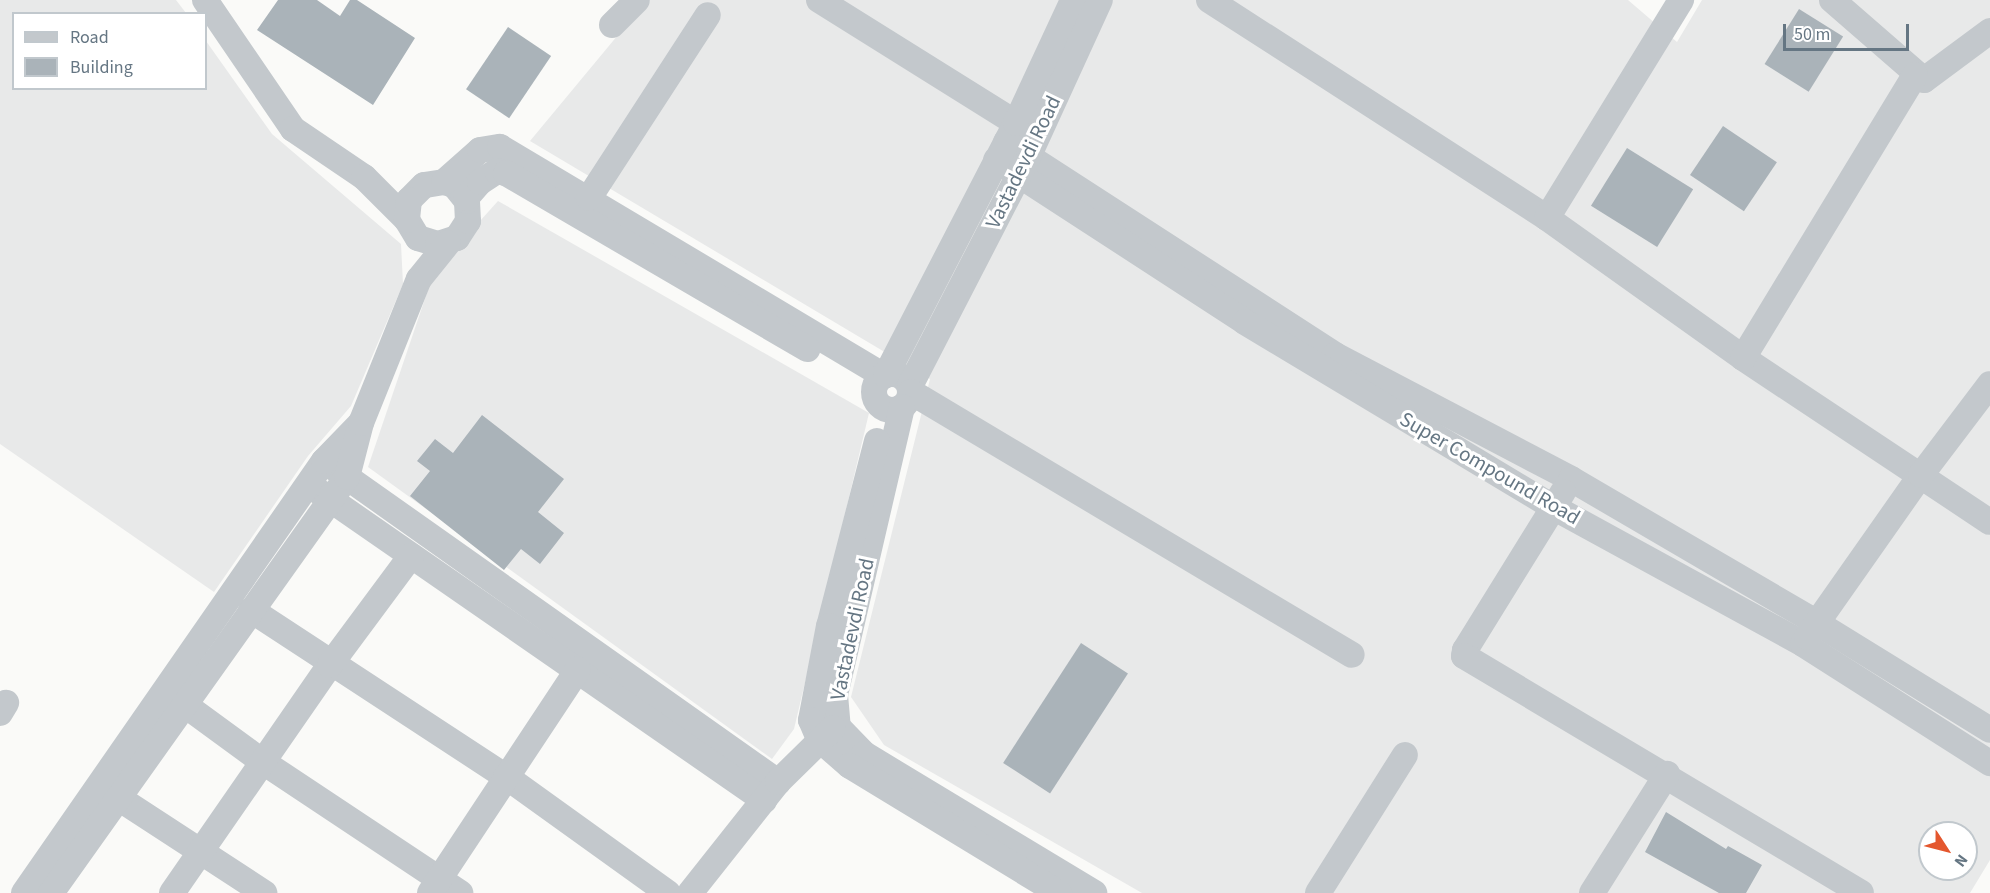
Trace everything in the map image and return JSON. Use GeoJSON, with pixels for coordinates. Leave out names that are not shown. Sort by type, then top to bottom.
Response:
{"type":"FeatureCollection","features":[{"type":"Feature","properties":{"kind":"street"},"geometry":{"type":"LineString","coordinates":[[205,0],[293,129],[364,177],[413,229],[438,244],[448,243]]}},
{"type":"Feature","properties":{"kind":"street"},"geometry":{"type":"LineString","coordinates":[[612,25],[637,0]]}},
{"type":"Feature","properties":{"kind":"street","name":"Super Compound Road"},"geometry":{"type":"LineString","coordinates":[[819,0],[1006,142],[1023,164],[1245,322],[1553,507],[1803,644],[1990,763]]}},
{"type":"Feature","properties":{"kind":"street","name":"Vastadevdi Road"},"geometry":{"type":"LineString","coordinates":[[1073,0],[893,390],[814,691],[811,720],[1094,893]]}},
{"type":"Feature","properties":{"kind":"street","name":"Vastadevdi Road"},"geometry":{"type":"LineString","coordinates":[[893,390],[1023,164],[1100,0]]}},
{"type":"Feature","properties":{"kind":"street"},"geometry":{"type":"LineString","coordinates":[[1209,0],[1547,218],[1743,358],[1990,522]]}},
{"type":"Feature","properties":{"kind":"street"},"geometry":{"type":"LineString","coordinates":[[1547,218],[1681,0]]}},
{"type":"Feature","properties":{"kind":"street"},"geometry":{"type":"LineString","coordinates":[[1832,0],[1915,75],[1928,80],[1990,31]]}},
{"type":"Feature","properties":{"kind":"street"},"geometry":{"type":"LineString","coordinates":[[589,198],[708,15]]}},
{"type":"Feature","properties":{"kind":"street"},"geometry":{"type":"LineString","coordinates":[[1743,358],[1915,75]]}},
{"type":"Feature","properties":{"kind":"street"},"geometry":{"type":"LineString","coordinates":[[364,177],[419,188],[444,182],[480,150],[500,147],[589,198],[893,390]]}},
{"type":"Feature","properties":{"kind":"street","name":"Super Compound Road"},"geometry":{"type":"LineString","coordinates":[[1023,164],[1335,355],[1571,479],[1817,622],[1990,730]]}},
{"type":"Feature","properties":{"kind":"street"},"geometry":{"type":"LineString","coordinates":[[466,198],[480,182],[497,171],[506,173],[893,390],[1352,655]]}},
{"type":"Feature","properties":{"kind":"street"},"geometry":{"type":"LineString","coordinates":[[24,893],[174,697],[251,610],[347,477],[361,423],[419,279],[448,243],[464,231],[468,221],[466,198],[454,185],[444,182]]}},
{"type":"Feature","properties":{"kind":"street"},"geometry":{"type":"LineString","coordinates":[[419,188],[409,200],[419,279]]}},
{"type":"Feature","properties":{"kind":"street"},"geometry":{"type":"LineString","coordinates":[[1803,644],[1921,475],[1990,384]]}},
{"type":"Feature","properties":{"kind":"street"},"geometry":{"type":"LineString","coordinates":[[51,893],[117,798],[174,697],[308,485],[324,461],[361,423]]}},
{"type":"Feature","properties":{"kind":"street"},"geometry":{"type":"LineString","coordinates":[[324,461],[771,791]]}},
{"type":"Feature","properties":{"kind":"street"},"geometry":{"type":"LineString","coordinates":[[1571,479],[1468,644],[1464,656],[1667,774],[1861,893]]}},
{"type":"Feature","properties":{"kind":"street"},"geometry":{"type":"LineString","coordinates":[[308,485],[578,669],[771,791]]}},
{"type":"Feature","properties":{"kind":"street"},"geometry":{"type":"LineString","coordinates":[[172,893],[330,665],[411,556]]}},
{"type":"Feature","properties":{"kind":"street"},"geometry":{"type":"LineString","coordinates":[[251,610],[330,665],[508,778],[668,893]]}},
{"type":"Feature","properties":{"kind":"street"},"geometry":{"type":"LineString","coordinates":[[174,697],[443,889],[508,778],[578,669]]}},
{"type":"Feature","properties":{"kind":"street"},"geometry":{"type":"LineString","coordinates":[[690,893],[771,791],[828,731],[850,766],[1059,893]]}},
{"type":"Feature","properties":{"kind":"street"},"geometry":{"type":"LineString","coordinates":[[1318,893],[1405,755]]}},
{"type":"Feature","properties":{"kind":"street"},"geometry":{"type":"LineString","coordinates":[[1593,893],[1667,774]]}},
{"type":"Feature","properties":{"kind":"street"},"geometry":{"type":"LineString","coordinates":[[117,798],[264,893]]}},
{"type":"Feature","properties":{"kind":"shaded area"},"geometry":{"type":"Polygon","coordinates":[[[0,0],[176,0],[185,12],[12,12],[12,90],[207,90],[207,42],[272,134],[401,244],[403,284],[351,406],[308,456],[214,592],[0,444],[0,0]]]}},
{"type":"Feature","properties":{"kind":"shaded area"},"geometry":{"type":"Polygon","coordinates":[[[647,0],[1628,0],[1677,42],[1702,0],[1990,0],[1990,860],[1978,880],[1978,821],[1918,821],[1918,881],[1977,881],[1970,893],[1142,893],[884,745],[851,697],[930,379],[530,141],[647,0]]]}},
{"type":"Feature","properties":{"kind":"shaded area"},"geometry":{"type":"Polygon","coordinates":[[[498,201],[869,413],[794,729],[772,759],[368,467],[434,272],[498,201]]]}},
{"type":"Feature","properties":{"kind":"building"},"geometry":{"type":"Polygon","coordinates":[[[278,0],[317,0],[340,16],[350,0],[357,0],[415,38],[373,105],[257,30],[278,0]]]}},
{"type":"Feature","properties":{"kind":"building"},"geometry":{"type":"Polygon","coordinates":[[[1799,9],[1843,37],[1809,92],[1765,64],[1799,9]]]}},
{"type":"Feature","properties":{"kind":"building"},"geometry":{"type":"Polygon","coordinates":[[[508,27],[551,56],[509,118],[466,89],[508,27]]]}},
{"type":"Feature","properties":{"kind":"building"},"geometry":{"type":"Polygon","coordinates":[[[1723,126],[1777,162],[1744,211],[1690,175],[1723,126]]]}},
{"type":"Feature","properties":{"kind":"building"},"geometry":{"type":"Polygon","coordinates":[[[1627,148],[1693,189],[1657,247],[1591,206],[1627,148]]]}},
{"type":"Feature","properties":{"kind":"building"},"geometry":{"type":"Polygon","coordinates":[[[482,415],[564,479],[538,512],[564,533],[540,564],[521,549],[504,570],[410,496],[430,471],[417,461],[435,439],[453,453],[482,415]]]}},
{"type":"Feature","properties":{"kind":"building"},"geometry":{"type":"Polygon","coordinates":[[[1081,643],[1128,673],[1050,793],[1003,763],[1081,643]]]}},
{"type":"Feature","properties":{"kind":"building"},"geometry":{"type":"Polygon","coordinates":[[[1666,812],[1726,849],[1728,846],[1762,865],[1746,893],[1719,893],[1645,852],[1666,812]]]}}]}
